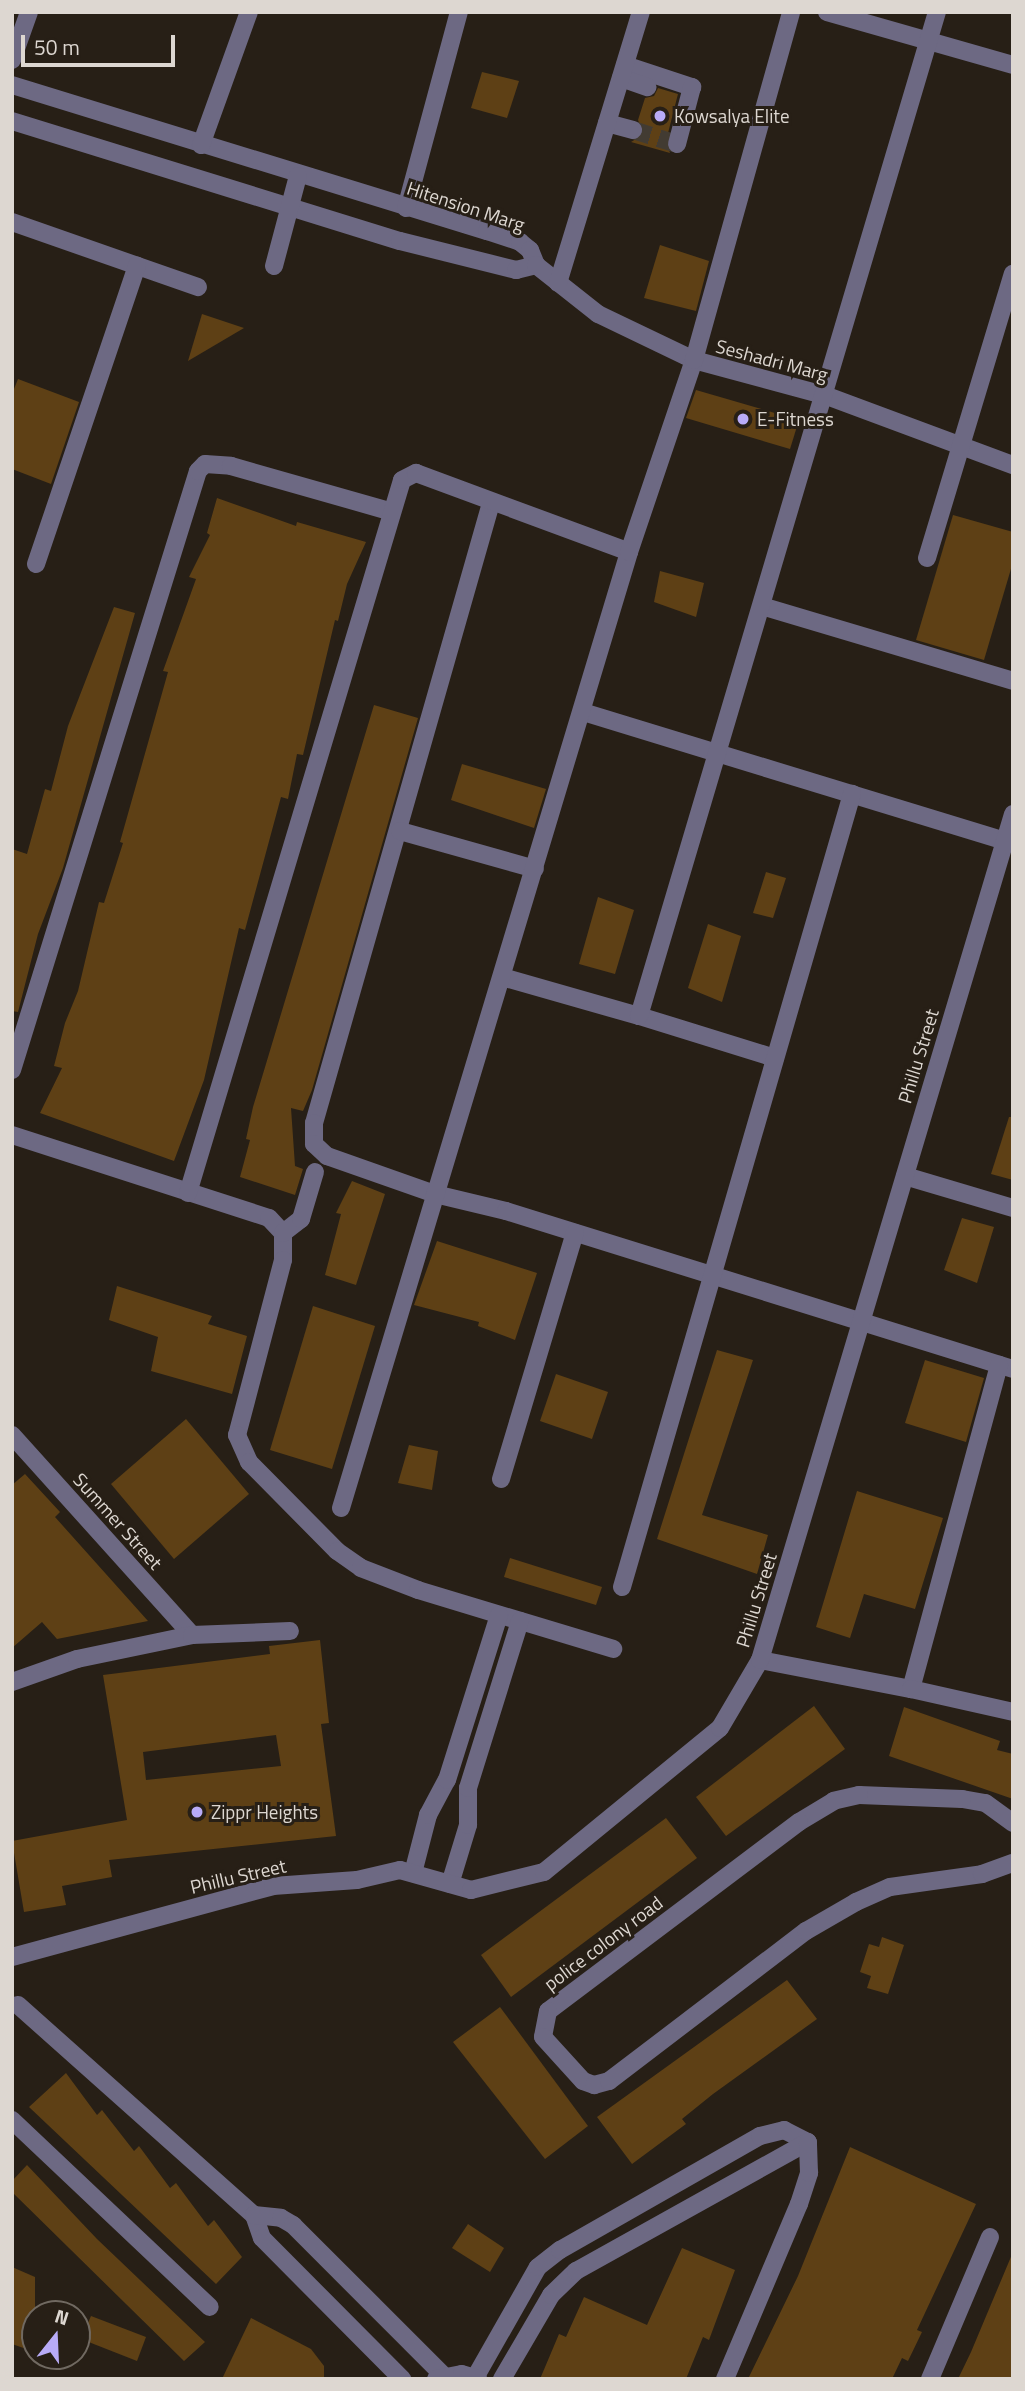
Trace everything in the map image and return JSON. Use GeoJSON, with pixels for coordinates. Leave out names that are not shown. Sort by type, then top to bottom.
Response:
{"type":"FeatureCollection","features":[{"type":"Feature","properties":{"kind":"street"},"geometry":{"type":"LineString","coordinates":[[12,60],[29,12]]}},
{"type":"Feature","properties":{"kind":"street"},"geometry":{"type":"LineString","coordinates":[[201,145],[249,12]]}},
{"type":"Feature","properties":{"kind":"street"},"geometry":{"type":"LineString","coordinates":[[406,208],[459,12]]}},
{"type":"Feature","properties":{"kind":"street"},"geometry":{"type":"LineString","coordinates":[[558,283],[641,12]]}},
{"type":"Feature","properties":{"kind":"street"},"geometry":{"type":"LineString","coordinates":[[341,1508],[583,712],[629,552],[694,360],[791,12]]}},
{"type":"Feature","properties":{"kind":"street"},"geometry":{"type":"LineString","coordinates":[[827,12],[1013,65]]}},
{"type":"Feature","properties":{"kind":"street"},"geometry":{"type":"LineString","coordinates":[[639,1016],[827,396],[937,12]]}},
{"type":"Feature","properties":{"kind":"street"},"geometry":{"type":"LineString","coordinates":[[623,71],[647,87]]}},
{"type":"Feature","properties":{"kind":"street"},"geometry":{"type":"LineString","coordinates":[[623,71],[694,89],[677,144]]}},
{"type":"Feature","properties":{"kind":"street","name":"Hitension Marg"},"geometry":{"type":"LineString","coordinates":[[12,85],[298,176],[520,242],[530,250],[536,265]]}},
{"type":"Feature","properties":{"kind":"street"},"geometry":{"type":"LineString","coordinates":[[12,121],[290,208],[491,265],[516,270],[536,265]]}},
{"type":"Feature","properties":{"kind":"street"},"geometry":{"type":"LineString","coordinates":[[607,123],[633,130]]}},
{"type":"Feature","properties":{"kind":"street"},"geometry":{"type":"LineString","coordinates":[[274,266],[298,176]]}},
{"type":"Feature","properties":{"kind":"street"},"geometry":{"type":"LineString","coordinates":[[12,222],[198,287]]}},
{"type":"Feature","properties":{"kind":"street","name":"Seshadri Marg"},"geometry":{"type":"LineString","coordinates":[[536,265],[598,314],[694,360],[827,396],[1013,465]]}},
{"type":"Feature","properties":{"kind":"street"},"geometry":{"type":"LineString","coordinates":[[36,564],[137,266]]}},
{"type":"Feature","properties":{"kind":"street"},"geometry":{"type":"LineString","coordinates":[[927,558],[1013,274]]}},
{"type":"Feature","properties":{"kind":"street"},"geometry":{"type":"LineString","coordinates":[[12,1070],[198,471],[205,464],[231,466],[392,512]]}},
{"type":"Feature","properties":{"kind":"street"},"geometry":{"type":"LineString","coordinates":[[188,1193],[402,480],[410,473],[629,552]]}},
{"type":"Feature","properties":{"kind":"street"},"geometry":{"type":"LineString","coordinates":[[491,503],[312,1134],[319,1150],[327,1156],[435,1194],[711,1274],[1006,1367],[911,1689]]}},
{"type":"Feature","properties":{"kind":"street"},"geometry":{"type":"LineString","coordinates":[[762,606],[1013,681]]}},
{"type":"Feature","properties":{"kind":"street"},"geometry":{"type":"LineString","coordinates":[[583,712],[1005,841]]}},
{"type":"Feature","properties":{"kind":"street"},"geometry":{"type":"LineString","coordinates":[[622,1587],[852,794]]}},
{"type":"Feature","properties":{"kind":"street","name":"Phillu Street"},"geometry":{"type":"LineString","coordinates":[[12,1957],[273,1886],[357,1880],[400,1870],[471,1890],[544,1872],[720,1728],[760,1660],[1013,814]]}},
{"type":"Feature","properties":{"kind":"street"},"geometry":{"type":"LineString","coordinates":[[400,831],[535,869]]}},
{"type":"Feature","properties":{"kind":"street"},"geometry":{"type":"LineString","coordinates":[[502,977],[775,1058]]}},
{"type":"Feature","properties":{"kind":"street"},"geometry":{"type":"LineString","coordinates":[[12,1135],[269,1218],[283,1233],[283,1260],[240,1419],[240,1449],[312,1528],[361,1569],[613,1649]]}},
{"type":"Feature","properties":{"kind":"street"},"geometry":{"type":"LineString","coordinates":[[283,1233],[301,1219],[316,1172]]}},
{"type":"Feature","properties":{"kind":"street"},"geometry":{"type":"LineString","coordinates":[[905,1176],[1013,1208]]}},
{"type":"Feature","properties":{"kind":"street"},"geometry":{"type":"LineString","coordinates":[[500,1479],[575,1233]]}},
{"type":"Feature","properties":{"kind":"street","name":"Summer Street"},"geometry":{"type":"LineString","coordinates":[[12,1435],[192,1635]]}},
{"type":"Feature","properties":{"kind":"street"},"geometry":{"type":"LineString","coordinates":[[413,1873],[428,1815],[447,1780],[499,1615]]}},
{"type":"Feature","properties":{"kind":"street"},"geometry":{"type":"LineString","coordinates":[[450,1884],[468,1825],[468,1788],[520,1621]]}},
{"type":"Feature","properties":{"kind":"street"},"geometry":{"type":"LineString","coordinates":[[12,1682],[77,1659],[192,1635],[290,1631]]}},
{"type":"Feature","properties":{"kind":"street"},"geometry":{"type":"LineString","coordinates":[[760,1660],[1013,1712]]}},
{"type":"Feature","properties":{"kind":"street","name":"police colony road"},"geometry":{"type":"LineString","coordinates":[[1013,1823],[985,1803],[962,1799],[859,1795],[834,1801],[815,1810],[548,2011],[543,2037],[583,2081],[594,2085],[609,2081],[806,1931],[856,1902],[890,1887],[982,1874],[1013,1863]]}},
{"type":"Feature","properties":{"kind":"street"},"geometry":{"type":"LineString","coordinates":[[14,2010],[254,2214],[262,2238],[401,2379]]}},
{"type":"Feature","properties":{"kind":"street"},"geometry":{"type":"LineString","coordinates":[[12,2120],[210,2306]]}},
{"type":"Feature","properties":{"kind":"street"},"geometry":{"type":"LineString","coordinates":[[254,2214],[281,2218],[293,2225],[440,2377],[477,2377],[538,2267],[560,2250],[760,2136],[784,2130],[808,2142]]}},
{"type":"Feature","properties":{"kind":"street"},"geometry":{"type":"LineString","coordinates":[[502,2379],[551,2295],[576,2271],[808,2142]]}},
{"type":"Feature","properties":{"kind":"street"},"geometry":{"type":"LineString","coordinates":[[724,2379],[799,2204],[809,2174],[808,2142]]}},
{"type":"Feature","properties":{"kind":"street"},"geometry":{"type":"LineString","coordinates":[[930,2379],[990,2237]]}},
{"type":"Feature","properties":{"kind":"street"},"geometry":{"type":"LineString","coordinates":[[560,2250],[576,2271]]}},
{"type":"Feature","properties":{"kind":"building"},"geometry":{"type":"Polygon","coordinates":[[[482,72],[519,81],[507,118],[471,108],[482,72]]]}},
{"type":"Feature","properties":{"kind":"building","name":"Kowsalya Elite"},"geometry":{"type":"Polygon","coordinates":[[[658,88],[678,94],[666,141],[670,153],[631,142],[644,134],[638,120],[645,98],[654,96],[658,88]]]}},
{"type":"Feature","properties":{"kind":"building"},"geometry":{"type":"Polygon","coordinates":[[[660,245],[709,261],[696,311],[644,298],[660,245]]]}},
{"type":"Feature","properties":{"kind":"building"},"geometry":{"type":"Polygon","coordinates":[[[202,314],[244,328],[188,361],[202,314]]]}},
{"type":"Feature","properties":{"kind":"building"},"geometry":{"type":"Polygon","coordinates":[[[18,379],[79,402],[51,484],[12,469],[12,394],[18,379]]]}},
{"type":"Feature","properties":{"kind":"building","name":"E-Fitness"},"geometry":{"type":"Polygon","coordinates":[[[696,390],[799,420],[790,449],[686,418],[696,390]]]}},
{"type":"Feature","properties":{"kind":"building"},"geometry":{"type":"Polygon","coordinates":[[[217,498],[296,526],[297,522],[366,542],[347,584],[338,621],[335,620],[303,755],[297,754],[288,799],[281,797],[245,930],[239,928],[204,1080],[174,1161],[40,1113],[62,1068],[54,1066],[65,1023],[78,991],[99,902],[104,903],[123,843],[120,842],[168,672],[163,671],[196,579],[189,577],[210,535],[207,533],[217,498]]]}},
{"type":"Feature","properties":{"kind":"building"},"geometry":{"type":"Polygon","coordinates":[[[953,515],[1013,532],[1013,562],[984,660],[916,640],[953,515]]]}},
{"type":"Feature","properties":{"kind":"building"},"geometry":{"type":"Polygon","coordinates":[[[660,571],[704,583],[696,617],[654,602],[660,571]]]}},
{"type":"Feature","properties":{"kind":"building"},"geometry":{"type":"Polygon","coordinates":[[[114,607],[135,613],[63,868],[38,934],[18,1012],[12,1011],[12,849],[27,854],[45,789],[51,791],[68,726],[114,607]]]}},
{"type":"Feature","properties":{"kind":"building"},"geometry":{"type":"Polygon","coordinates":[[[374,705],[418,718],[312,1090],[303,1111],[291,1108],[295,1166],[303,1169],[295,1195],[240,1177],[250,1140],[246,1139],[253,1107],[374,705]]]}},
{"type":"Feature","properties":{"kind":"building"},"geometry":{"type":"Polygon","coordinates":[[[462,764],[546,789],[534,828],[451,800],[462,764]]]}},
{"type":"Feature","properties":{"kind":"building"},"geometry":{"type":"Polygon","coordinates":[[[766,872],[786,878],[773,918],[753,913],[766,872]]]}},
{"type":"Feature","properties":{"kind":"building"},"geometry":{"type":"Polygon","coordinates":[[[598,897],[634,910],[615,974],[579,964],[598,897]]]}},
{"type":"Feature","properties":{"kind":"building"},"geometry":{"type":"Polygon","coordinates":[[[708,924],[741,936],[722,1002],[688,988],[708,924]]]}},
{"type":"Feature","properties":{"kind":"building"},"geometry":{"type":"Polygon","coordinates":[[[1009,1117],[1013,1117],[1013,1180],[991,1174],[1009,1117]]]}},
{"type":"Feature","properties":{"kind":"building"},"geometry":{"type":"Polygon","coordinates":[[[352,1181],[385,1194],[356,1285],[325,1275],[341,1214],[336,1213],[352,1181]]]}},
{"type":"Feature","properties":{"kind":"building"},"geometry":{"type":"Polygon","coordinates":[[[962,1218],[994,1227],[977,1283],[944,1270],[962,1218]]]}},
{"type":"Feature","properties":{"kind":"building"},"geometry":{"type":"Polygon","coordinates":[[[437,1241],[537,1273],[515,1340],[478,1326],[479,1322],[414,1305],[437,1241]]]}},
{"type":"Feature","properties":{"kind":"building"},"geometry":{"type":"Polygon","coordinates":[[[117,1286],[212,1316],[208,1324],[247,1336],[232,1394],[151,1371],[158,1337],[109,1320],[117,1286]]]}},
{"type":"Feature","properties":{"kind":"building"},"geometry":{"type":"Polygon","coordinates":[[[313,1306],[375,1326],[332,1469],[270,1450],[313,1306]]]}},
{"type":"Feature","properties":{"kind":"building"},"geometry":{"type":"Polygon","coordinates":[[[717,1350],[753,1360],[702,1515],[768,1535],[757,1574],[657,1539],[717,1350]]]}},
{"type":"Feature","properties":{"kind":"building"},"geometry":{"type":"Polygon","coordinates":[[[925,1360],[984,1378],[966,1442],[905,1423],[925,1360]]]}},
{"type":"Feature","properties":{"kind":"building"},"geometry":{"type":"Polygon","coordinates":[[[556,1374],[608,1392],[592,1439],[540,1421],[556,1374]]]}},
{"type":"Feature","properties":{"kind":"building"},"geometry":{"type":"Polygon","coordinates":[[[186,1419],[249,1494],[174,1559],[111,1484],[186,1419]]]}},
{"type":"Feature","properties":{"kind":"building"},"geometry":{"type":"Polygon","coordinates":[[[409,1445],[438,1451],[432,1490],[398,1483],[409,1445]]]}},
{"type":"Feature","properties":{"kind":"building"},"geometry":{"type":"Polygon","coordinates":[[[25,1474],[60,1512],[55,1517],[148,1621],[57,1639],[42,1622],[12,1648],[12,1485],[25,1474]]]}},
{"type":"Feature","properties":{"kind":"building"},"geometry":{"type":"Polygon","coordinates":[[[857,1491],[943,1518],[915,1609],[864,1594],[850,1638],[816,1627],[857,1491]]]}},
{"type":"Feature","properties":{"kind":"building"},"geometry":{"type":"Polygon","coordinates":[[[510,1558],[602,1587],[596,1605],[504,1577],[510,1558]]]}},
{"type":"Feature","properties":{"kind":"building"},"geometry":{"type":"Polygon","coordinates":[[[320,1640],[329,1723],[321,1724],[336,1836],[109,1860],[112,1877],[62,1886],[66,1905],[24,1912],[12,1841],[127,1820],[103,1675],[270,1654],[269,1646],[320,1640]],[[276,1735],[143,1752],[146,1780],[281,1766],[276,1735]]]}},
{"type":"Feature","properties":{"kind":"building"},"geometry":{"type":"Polygon","coordinates":[[[814,1706],[845,1749],[726,1836],[696,1797],[814,1706]]]}},
{"type":"Feature","properties":{"kind":"building"},"geometry":{"type":"Polygon","coordinates":[[[904,1707],[1000,1741],[997,1750],[1013,1754],[1013,1799],[889,1756],[904,1707]]]}},
{"type":"Feature","properties":{"kind":"building"},"geometry":{"type":"Polygon","coordinates":[[[666,1818],[697,1858],[511,1997],[481,1955],[666,1818]]]}},
{"type":"Feature","properties":{"kind":"building"},"geometry":{"type":"Polygon","coordinates":[[[882,1937],[904,1945],[888,1994],[867,1988],[871,1976],[860,1972],[869,1944],[879,1947],[882,1937]]]}},
{"type":"Feature","properties":{"kind":"building"},"geometry":{"type":"Polygon","coordinates":[[[787,1980],[817,2019],[713,2094],[682,2119],[686,2124],[632,2164],[597,2117],[787,1980]]]}},
{"type":"Feature","properties":{"kind":"building"},"geometry":{"type":"Polygon","coordinates":[[[500,2007],[588,2126],[545,2159],[453,2042],[500,2007]]]}},
{"type":"Feature","properties":{"kind":"building"},"geometry":{"type":"Polygon","coordinates":[[[66,2073],[97,2115],[102,2110],[134,2151],[139,2146],[170,2188],[176,2183],[208,2226],[214,2220],[242,2257],[216,2284],[29,2107],[66,2073]]]}},
{"type":"Feature","properties":{"kind":"building"},"geometry":{"type":"Polygon","coordinates":[[[850,2147],[976,2204],[917,2330],[922,2332],[908,2361],[902,2358],[892,2379],[748,2379],[798,2276],[850,2147]]]}},
{"type":"Feature","properties":{"kind":"building"},"geometry":{"type":"Polygon","coordinates":[[[27,2165],[97,2239],[205,2342],[184,2361],[12,2192],[12,2181],[27,2165]]]}},
{"type":"Feature","properties":{"kind":"building"},"geometry":{"type":"Polygon","coordinates":[[[468,2224],[504,2248],[490,2272],[452,2248],[468,2224]]]}},
{"type":"Feature","properties":{"kind":"building"},"geometry":{"type":"Polygon","coordinates":[[[682,2248],[735,2270],[709,2340],[703,2337],[686,2379],[540,2379],[559,2334],[566,2337],[584,2297],[647,2325],[682,2248]]]}},
{"type":"Feature","properties":{"kind":"building"},"geometry":{"type":"Polygon","coordinates":[[[1013,2252],[1013,2379],[958,2379],[971,2352],[1013,2252]]]}},
{"type":"Feature","properties":{"kind":"building"},"geometry":{"type":"Polygon","coordinates":[[[12,2267],[35,2277],[35,2300],[21,2300],[21,2347],[12,2344],[12,2267]]]}},
{"type":"Feature","properties":{"kind":"building"},"geometry":{"type":"Polygon","coordinates":[[[91,2316],[146,2337],[137,2361],[91,2343],[91,2316]]]}},
{"type":"Feature","properties":{"kind":"building"},"geometry":{"type":"Polygon","coordinates":[[[251,2318],[311,2349],[324,2366],[324,2379],[222,2379],[251,2318]]]}},
{"type":"Feature","properties":{"kind":"tunnel"},"geometry":{"type":"LineString","coordinates":[[633,130],[677,144]]}},
{"type":"Feature","properties":{"kind":"place","name":"Kowsalya Elite"},"geometry":{"type":"Point","coordinates":[660,116]}},
{"type":"Feature","properties":{"kind":"place","name":"E-Fitness"},"geometry":{"type":"Point","coordinates":[743,419]}},
{"type":"Feature","properties":{"kind":"place","name":"Zippr Heights"},"geometry":{"type":"Point","coordinates":[197,1812]}}]}
